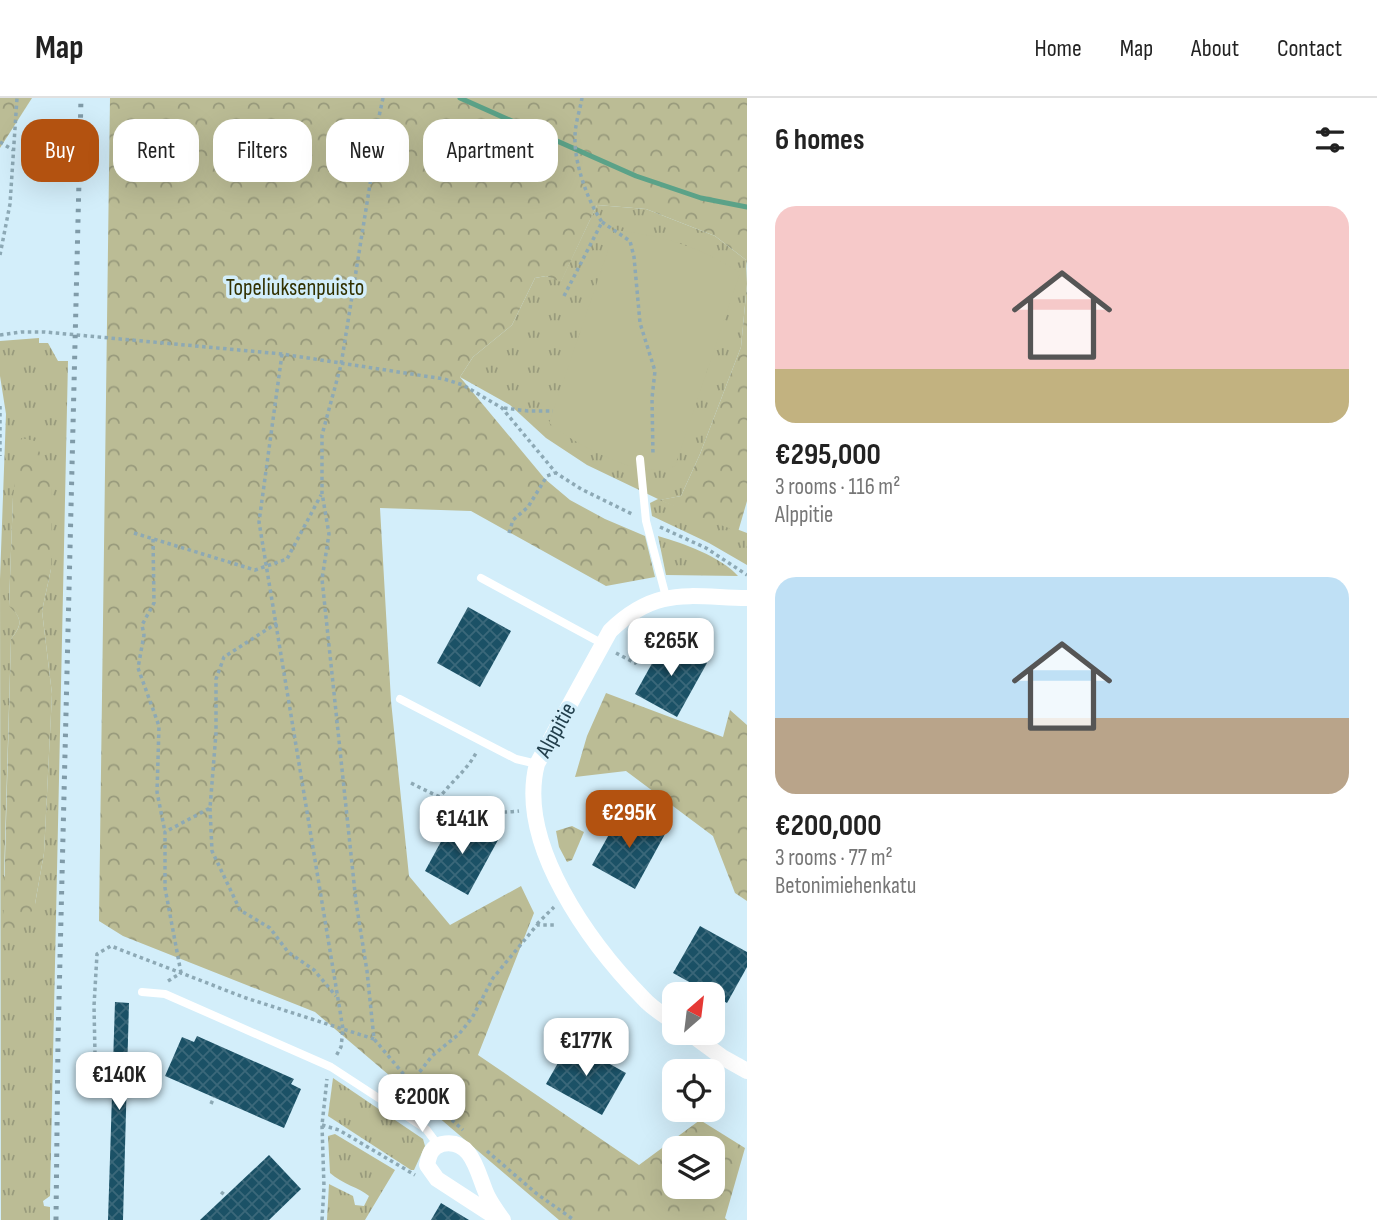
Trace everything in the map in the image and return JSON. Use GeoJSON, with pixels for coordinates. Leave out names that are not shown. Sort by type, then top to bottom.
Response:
{"type":"FeatureCollection","features":[{"type":"Feature","properties":{"kind":"street","name":"Alppitie"},"geometry":{"type":"LineString","coordinates":[[662,1013],[645,1001],[592,938],[564,892],[542,845],[535,818],[533,794],[537,764],[610,631],[628,614],[666,597],[747,598]]}},
{"type":"Feature","properties":{"kind":"street"},"geometry":{"type":"LineString","coordinates":[[706,1045],[747,1071]]}},
{"type":"Feature","properties":{"kind":"street"},"geometry":{"type":"LineString","coordinates":[[448,1143],[468,1153],[475,1162],[488,1198],[502,1220],[448,1186],[431,1171],[427,1165],[429,1155],[438,1145],[448,1143]]}},
{"type":"Feature","properties":{"kind":"lane"},"geometry":{"type":"LineString","coordinates":[[640,459],[646,521],[666,597]]}},
{"type":"Feature","properties":{"kind":"lane"},"geometry":{"type":"LineString","coordinates":[[481,578],[603,644]]}},
{"type":"Feature","properties":{"kind":"lane"},"geometry":{"type":"LineString","coordinates":[[400,699],[516,759],[537,764]]}},
{"type":"Feature","properties":{"kind":"lane"},"geometry":{"type":"LineString","coordinates":[[142,992],[165,994],[331,1067],[426,1129],[438,1145]]}},
{"type":"Feature","properties":{"kind":"path"},"geometry":{"type":"LineString","coordinates":[[0,255],[9,204],[17,98]]}},
{"type":"Feature","properties":{"kind":"path"},"geometry":{"type":"LineString","coordinates":[[374,1039],[356,902],[325,615],[322,579],[329,534],[322,493],[322,435],[341,365],[371,178],[370,158],[383,98]]}},
{"type":"Feature","properties":{"kind":"path"},"geometry":{"type":"LineString","coordinates":[[582,98],[575,136],[577,158],[592,207],[602,222],[630,241],[634,257],[640,323],[655,370],[652,398],[653,458]]}},
{"type":"Feature","properties":{"kind":"path"},"geometry":{"type":"LineString","coordinates":[[0,142],[13,150]]}},
{"type":"Feature","properties":{"kind":"path"},"geometry":{"type":"LineString","coordinates":[[564,296],[602,222]]}},
{"type":"Feature","properties":{"kind":"path"},"geometry":{"type":"LineString","coordinates":[[0,335],[45,332],[282,354],[443,379],[463,385],[502,408],[556,473],[581,489],[706,548],[747,575]]}},
{"type":"Feature","properties":{"kind":"path"},"geometry":{"type":"LineString","coordinates":[[282,354],[259,522],[343,1028],[341,1047],[327,1076],[322,1125],[322,1220]]}},
{"type":"Feature","properties":{"kind":"path"},"geometry":{"type":"LineString","coordinates":[[0,406],[0,453]]}},
{"type":"Feature","properties":{"kind":"path"},"geometry":{"type":"LineString","coordinates":[[502,408],[553,411]]}},
{"type":"Feature","properties":{"kind":"path"},"geometry":{"type":"LineString","coordinates":[[509,533],[513,520],[528,507],[547,476],[556,473]]}},
{"type":"Feature","properties":{"kind":"path"},"geometry":{"type":"LineString","coordinates":[[134,533],[255,570],[286,559],[322,493]]}},
{"type":"Feature","properties":{"kind":"path"},"geometry":{"type":"LineString","coordinates":[[153,539],[154,603],[142,625],[144,635],[138,668],[159,726],[158,792],[165,832],[164,888],[173,919],[181,973]]}},
{"type":"Feature","properties":{"kind":"path"},"geometry":{"type":"LineString","coordinates":[[277,623],[224,656],[216,680],[216,733],[210,808],[212,851],[240,910],[270,928],[288,952],[314,970],[338,998]]}},
{"type":"Feature","properties":{"kind":"path"},"geometry":{"type":"LineString","coordinates":[[603,644],[635,663],[663,631]]}},
{"type":"Feature","properties":{"kind":"path"},"geometry":{"type":"LineString","coordinates":[[686,652],[692,640]]}},
{"type":"Feature","properties":{"kind":"path"},"geometry":{"type":"LineString","coordinates":[[427,840],[439,798],[470,765],[482,741]]}},
{"type":"Feature","properties":{"kind":"path"},"geometry":{"type":"LineString","coordinates":[[411,783],[439,798],[478,811],[504,813],[521,810],[520,801]]}},
{"type":"Feature","properties":{"kind":"path"},"geometry":{"type":"LineString","coordinates":[[165,832],[210,808]]}},
{"type":"Feature","properties":{"kind":"path"},"geometry":{"type":"LineString","coordinates":[[411,1083],[432,1056],[459,1034],[472,1018],[493,978],[554,903],[562,916]]}},
{"type":"Feature","properties":{"kind":"path"},"geometry":{"type":"LineString","coordinates":[[537,925],[556,925]]}},
{"type":"Feature","properties":{"kind":"path"},"geometry":{"type":"LineString","coordinates":[[95,1055],[97,954],[111,946],[246,998],[374,1039],[411,1083],[472,1138]]}},
{"type":"Feature","properties":{"kind":"path"},"geometry":{"type":"LineString","coordinates":[[211,1104],[214,1097]]}},
{"type":"Feature","properties":{"kind":"path"},"geometry":{"type":"LineString","coordinates":[[322,1125],[339,1130],[421,1179]]}},
{"type":"Feature","properties":{"kind":"path"},"geometry":{"type":"LineString","coordinates":[[482,1147],[537,1194],[574,1220]]}},
{"type":"Feature","properties":{"kind":"path"},"geometry":{"type":"LineString","coordinates":[[221,1192],[226,1196]]}},
{"type":"Feature","properties":{"kind":"green space"},"geometry":{"type":"Polygon","coordinates":[[[0,98],[32,98],[0,148],[0,98]]]}},
{"type":"Feature","properties":{"kind":"green space","name":"Topeliuksenpuisto"},"geometry":{"type":"Polygon","coordinates":[[[110,98],[747,98],[747,268],[746,260],[715,236],[646,209],[597,205],[561,282],[546,276],[535,278],[512,325],[473,357],[460,377],[545,479],[570,500],[645,536],[655,577],[606,586],[471,511],[380,508],[391,701],[409,876],[450,925],[521,886],[534,913],[478,1055],[639,1165],[662,1148],[662,1199],[725,1199],[725,1136],[678,1136],[697,1122],[703,1122],[745,1148],[725,1218],[727,1220],[559,1220],[315,1012],[123,936],[99,921],[110,98]]]}},
{"type":"Feature","properties":{"kind":"green space"},"geometry":{"type":"Polygon","coordinates":[[[597,205],[646,209],[715,236],[746,260],[747,284],[741,347],[681,496],[660,500],[747,533],[747,565],[709,543],[652,516],[650,503],[658,499],[587,465],[546,438],[510,405],[460,377],[473,357],[512,325],[535,278],[546,276],[561,281],[597,205]]]}},
{"type":"Feature","properties":{"kind":"green space"},"geometry":{"type":"Polygon","coordinates":[[[615,230],[649,235],[695,249],[740,273],[675,466],[662,470],[628,465],[609,458],[574,441],[549,423],[615,230]]]}},
{"type":"Feature","properties":{"kind":"green space"},"geometry":{"type":"Polygon","coordinates":[[[747,284],[747,501],[738,532],[659,500],[681,496],[700,454],[741,347],[747,284]]]}},
{"type":"Feature","properties":{"kind":"green space"},"geometry":{"type":"Polygon","coordinates":[[[39,338],[39,343],[48,343],[58,361],[68,361],[50,1196],[43,1201],[44,1206],[50,1207],[50,1220],[1,1220],[0,579],[6,414],[0,376],[0,341],[39,338]],[[13,497],[9,605],[17,614],[19,622],[11,639],[4,876],[35,904],[44,853],[52,694],[42,611],[51,569],[13,497]]]}},
{"type":"Feature","properties":{"kind":"green space"},"geometry":{"type":"Polygon","coordinates":[[[21,438],[35,441],[52,482],[51,569],[42,611],[52,694],[44,853],[35,904],[25,926],[8,941],[3,933],[11,639],[19,622],[19,618],[9,606],[13,497],[21,438]]]}},
{"type":"Feature","properties":{"kind":"green space"},"geometry":{"type":"Polygon","coordinates":[[[658,536],[712,557],[738,576],[666,575],[658,536]]]}},
{"type":"Feature","properties":{"kind":"green space"},"geometry":{"type":"Polygon","coordinates":[[[606,693],[723,737],[730,710],[747,725],[747,901],[735,893],[713,836],[626,771],[575,777],[587,736],[606,693]]]}},
{"type":"Feature","properties":{"kind":"green space"},"geometry":{"type":"Polygon","coordinates":[[[572,826],[584,832],[572,860],[567,862],[559,847],[556,831],[572,826]]]}},
{"type":"Feature","properties":{"kind":"green space"},"geometry":{"type":"Polygon","coordinates":[[[333,1078],[423,1139],[425,1146],[414,1170],[328,1116],[333,1078]]]}},
{"type":"Feature","properties":{"kind":"green space"},"geometry":{"type":"Polygon","coordinates":[[[335,1134],[395,1170],[365,1220],[327,1220],[329,1184],[353,1196],[355,1205],[364,1206],[369,1196],[330,1173],[328,1136],[335,1134]]]}},
{"type":"Feature","properties":{"kind":"building"},"geometry":{"type":"Polygon","coordinates":[[[468,607],[511,631],[480,687],[437,663],[468,607]]]}},
{"type":"Feature","properties":{"kind":"building"},"geometry":{"type":"Polygon","coordinates":[[[665,640],[707,663],[677,717],[635,694],[665,640]]]}},
{"type":"Feature","properties":{"kind":"building"},"geometry":{"type":"Polygon","coordinates":[[[622,811],[665,834],[635,889],[592,865],[622,811]]]}},
{"type":"Feature","properties":{"kind":"building"},"geometry":{"type":"Polygon","coordinates":[[[455,816],[498,840],[468,895],[425,871],[455,816]]]}},
{"type":"Feature","properties":{"kind":"building"},"geometry":{"type":"Polygon","coordinates":[[[700,926],[747,952],[747,967],[727,1003],[725,982],[689,982],[673,973],[700,926]]]}},
{"type":"Feature","properties":{"kind":"building"},"geometry":{"type":"Polygon","coordinates":[[[115,1002],[129,1003],[123,1220],[108,1220],[115,1002]]]}},
{"type":"Feature","properties":{"kind":"building"},"geometry":{"type":"Polygon","coordinates":[[[197,1036],[294,1079],[291,1084],[301,1089],[284,1128],[165,1076],[182,1037],[194,1042],[197,1036]]]}},
{"type":"Feature","properties":{"kind":"building"},"geometry":{"type":"Polygon","coordinates":[[[570,1042],[626,1073],[602,1115],[546,1084],[570,1042]]]}},
{"type":"Feature","properties":{"kind":"building"},"geometry":{"type":"Polygon","coordinates":[[[269,1155],[301,1189],[269,1220],[200,1220],[269,1155]]]}},
{"type":"Feature","properties":{"kind":"building"},"geometry":{"type":"Polygon","coordinates":[[[441,1203],[469,1220],[431,1220],[441,1203]]]}},
{"type":"Feature","properties":{"kind":"waterway"},"geometry":{"type":"LineString","coordinates":[[460,98],[636,176],[701,198],[747,207]]}},
{"type":"Feature","properties":{"kind":"railway"},"geometry":{"type":"LineString","coordinates":[[56,1220],[81,98]]}}]}
